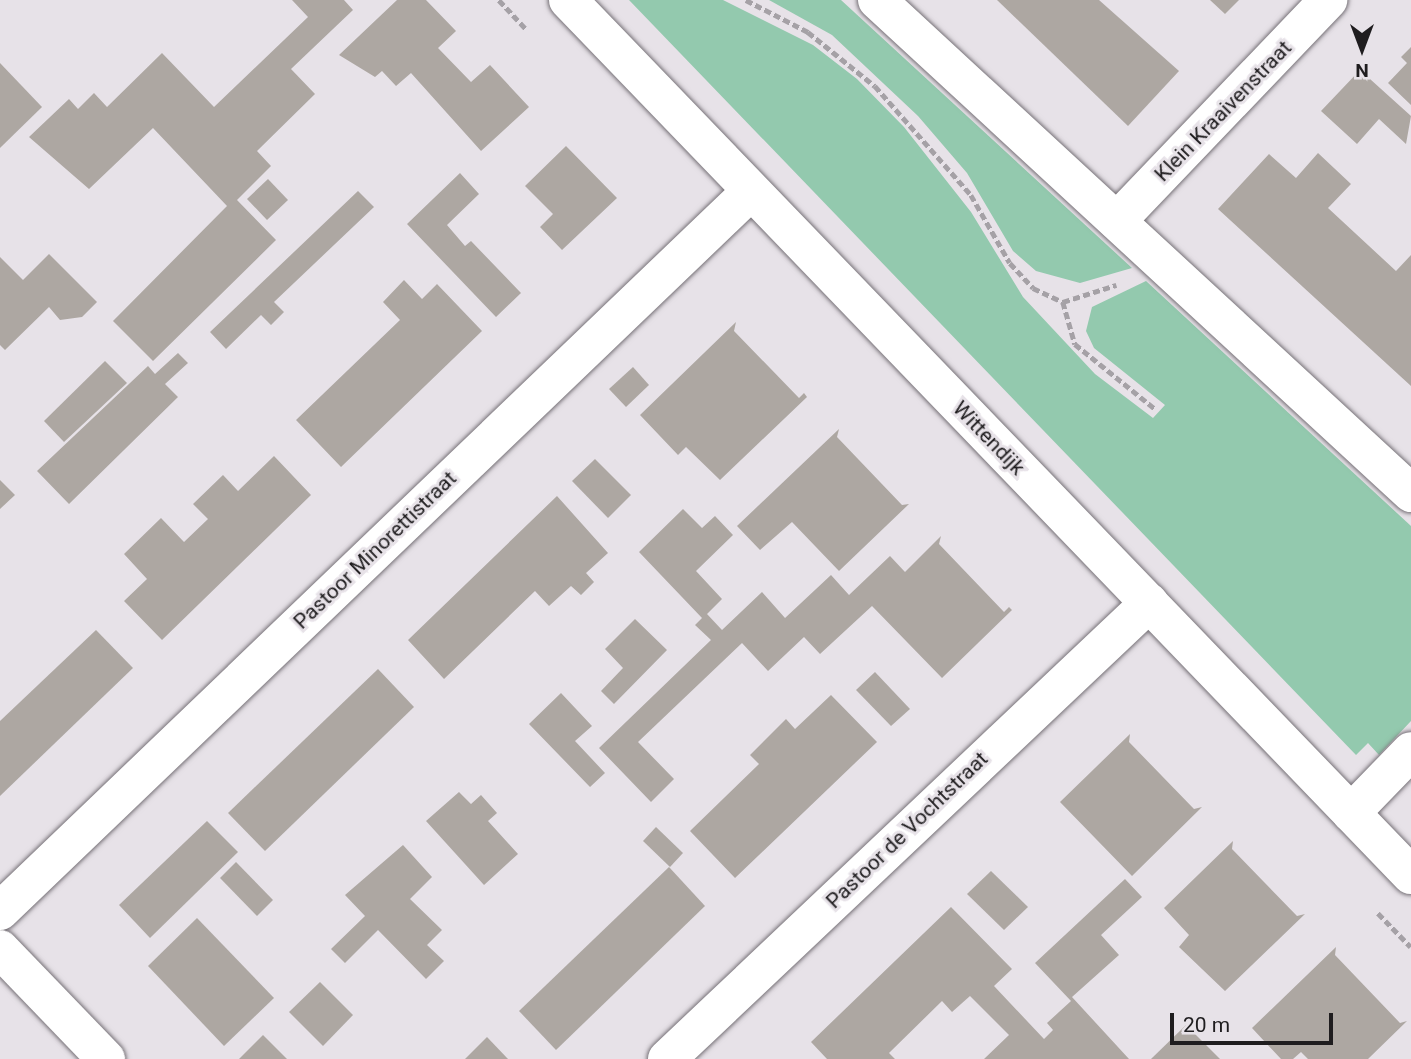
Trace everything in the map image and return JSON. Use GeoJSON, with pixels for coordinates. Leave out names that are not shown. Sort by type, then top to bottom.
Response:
{"type":"FeatureCollection","features":[{"type":"Feature","properties":{"kind":"street","name":"Wittendijk"},"geometry":{"type":"LineString","coordinates":[[568,0],[1411,875]]}},
{"type":"Feature","properties":{"kind":"street"},"geometry":{"type":"LineString","coordinates":[[877,0],[1411,493]]}},
{"type":"Feature","properties":{"kind":"street","name":"Klein Kraaivenstraat"},"geometry":{"type":"LineString","coordinates":[[1118,221],[1328,0]]}},
{"type":"Feature","properties":{"kind":"street","name":"Pastoor Minorettistraat"},"geometry":{"type":"LineString","coordinates":[[0,911],[751,191]]}},
{"type":"Feature","properties":{"kind":"street","name":"Pastoor de Vochtstraat"},"geometry":{"type":"LineString","coordinates":[[667,1059],[1149,603]]}},
{"type":"Feature","properties":{"kind":"street"},"geometry":{"type":"LineString","coordinates":[[1352,813],[1411,751]]}},
{"type":"Feature","properties":{"kind":"street"},"geometry":{"type":"LineString","coordinates":[[0,949],[106,1059]]}},
{"type":"Feature","properties":{"kind":"path"},"geometry":{"type":"LineString","coordinates":[[746,0],[808,32],[875,86],[971,195],[1010,263],[1033,288],[1063,302],[1104,291],[1138,274],[1155,256]]}},
{"type":"Feature","properties":{"kind":"path"},"geometry":{"type":"LineString","coordinates":[[1063,302],[1075,344],[1154,408]]}},
{"type":"Feature","properties":{"kind":"green space"},"geometry":{"type":"Polygon","coordinates":[[[629,0],[723,0],[813,45],[857,79],[904,127],[971,212],[1023,297],[1095,374],[1153,418],[1165,405],[1094,348],[1086,331],[1092,307],[1146,281],[1411,526],[1411,721],[1379,755],[1368,743],[1356,755],[629,0]]]}},
{"type":"Feature","properties":{"kind":"green space"},"geometry":{"type":"Polygon","coordinates":[[[769,0],[841,0],[1132,268],[1080,283],[1036,271],[1013,251],[967,173],[918,116],[832,35],[769,0]]]}},
{"type":"Feature","properties":{"kind":"building"},"geometry":{"type":"Polygon","coordinates":[[[292,0],[344,0],[353,10],[291,69],[315,94],[257,151],[271,166],[237,200],[276,240],[153,361],[113,321],[227,206],[153,128],[89,189],[29,137],[69,99],[78,109],[94,93],[107,107],[162,53],[214,107],[308,17],[292,0]]]}},
{"type":"Feature","properties":{"kind":"building"},"geometry":{"type":"Polygon","coordinates":[[[397,0],[426,0],[456,31],[438,48],[471,82],[490,65],[529,107],[481,151],[411,73],[396,86],[382,71],[375,77],[339,55],[397,0]]]}},
{"type":"Feature","properties":{"kind":"building"},"geometry":{"type":"Polygon","coordinates":[[[997,0],[1099,0],[1179,71],[1128,126],[997,0]]]}},
{"type":"Feature","properties":{"kind":"building"},"geometry":{"type":"Polygon","coordinates":[[[1210,0],[1239,0],[1225,14],[1210,0]]]}},
{"type":"Feature","properties":{"kind":"building"},"geometry":{"type":"Polygon","coordinates":[[[1411,47],[1411,105],[1388,83],[1407,63],[1401,57],[1411,47]]]}},
{"type":"Feature","properties":{"kind":"building"},"geometry":{"type":"Polygon","coordinates":[[[0,63],[42,107],[0,148],[0,63]]]}},
{"type":"Feature","properties":{"kind":"building"},"geometry":{"type":"Polygon","coordinates":[[[1360,70],[1411,116],[1406,144],[1379,119],[1357,144],[1321,111],[1360,70]]]}},
{"type":"Feature","properties":{"kind":"building"},"geometry":{"type":"Polygon","coordinates":[[[566,146],[617,198],[562,250],[540,227],[553,214],[525,186],[566,146]]]}},
{"type":"Feature","properties":{"kind":"building"},"geometry":{"type":"Polygon","coordinates":[[[1318,153],[1351,184],[1328,208],[1396,271],[1411,255],[1411,386],[1218,209],[1269,154],[1296,178],[1318,153]]]}},
{"type":"Feature","properties":{"kind":"building"},"geometry":{"type":"Polygon","coordinates":[[[460,173],[479,194],[447,225],[465,246],[471,241],[521,293],[496,317],[407,224],[460,173]]]}},
{"type":"Feature","properties":{"kind":"building"},"geometry":{"type":"Polygon","coordinates":[[[268,179],[288,200],[267,220],[247,199],[268,179]]]}},
{"type":"Feature","properties":{"kind":"building"},"geometry":{"type":"Polygon","coordinates":[[[358,191],[374,207],[274,302],[284,312],[271,325],[261,315],[226,349],[210,332],[358,191]]]}},
{"type":"Feature","properties":{"kind":"building"},"geometry":{"type":"Polygon","coordinates":[[[49,254],[97,302],[82,317],[60,320],[49,307],[5,350],[0,345],[0,257],[23,280],[49,254]]]}},
{"type":"Feature","properties":{"kind":"building"},"geometry":{"type":"Polygon","coordinates":[[[404,280],[422,299],[437,284],[482,331],[341,467],[296,420],[400,320],[383,302],[404,280]]]}},
{"type":"Feature","properties":{"kind":"building"},"geometry":{"type":"Polygon","coordinates":[[[736,322],[734,331],[799,398],[804,393],[807,397],[720,480],[686,447],[678,455],[640,415],[736,322]]]}},
{"type":"Feature","properties":{"kind":"building"},"geometry":{"type":"Polygon","coordinates":[[[178,353],[188,363],[165,384],[178,397],[69,504],[37,471],[148,366],[155,374],[178,353]]]}},
{"type":"Feature","properties":{"kind":"building"},"geometry":{"type":"Polygon","coordinates":[[[105,361],[127,383],[64,442],[44,421],[105,361]]]}},
{"type":"Feature","properties":{"kind":"building"},"geometry":{"type":"Polygon","coordinates":[[[633,367],[649,385],[626,407],[609,389],[633,367]]]}},
{"type":"Feature","properties":{"kind":"building"},"geometry":{"type":"Polygon","coordinates":[[[839,429],[837,437],[902,505],[909,504],[839,571],[792,522],[760,550],[737,526],[839,429]]]}},
{"type":"Feature","properties":{"kind":"building"},"geometry":{"type":"Polygon","coordinates":[[[274,456],[311,495],[162,640],[124,601],[147,579],[124,554],[161,518],[184,542],[208,519],[193,504],[223,475],[238,491],[274,456]]]}},
{"type":"Feature","properties":{"kind":"building"},"geometry":{"type":"Polygon","coordinates":[[[595,459],[631,495],[608,518],[572,481],[595,459]]]}},
{"type":"Feature","properties":{"kind":"building"},"geometry":{"type":"Polygon","coordinates":[[[0,480],[15,495],[0,509],[0,480]]]}},
{"type":"Feature","properties":{"kind":"building"},"geometry":{"type":"Polygon","coordinates":[[[557,496],[608,553],[586,573],[594,582],[581,595],[571,586],[549,606],[535,591],[444,679],[408,640],[557,496]]]}},
{"type":"Feature","properties":{"kind":"building"},"geometry":{"type":"Polygon","coordinates":[[[683,509],[702,528],[715,516],[733,535],[696,571],[722,599],[707,614],[722,630],[762,592],[785,618],[831,575],[849,595],[890,556],[905,572],[941,536],[939,544],[1004,612],[1009,607],[1012,610],[942,678],[872,606],[820,654],[804,637],[768,671],[742,643],[638,742],[674,779],[651,802],[599,748],[711,640],[695,625],[702,618],[639,552],[683,509]]]}},
{"type":"Feature","properties":{"kind":"building"},"geometry":{"type":"Polygon","coordinates":[[[635,619],[667,650],[614,704],[601,691],[623,668],[605,649],[635,619]]]}},
{"type":"Feature","properties":{"kind":"building"},"geometry":{"type":"Polygon","coordinates":[[[96,630],[133,668],[0,796],[0,721],[96,630]]]}},
{"type":"Feature","properties":{"kind":"building"},"geometry":{"type":"Polygon","coordinates":[[[378,669],[414,707],[265,851],[228,813],[378,669]]]}},
{"type":"Feature","properties":{"kind":"building"},"geometry":{"type":"Polygon","coordinates":[[[875,672],[910,709],[891,726],[856,690],[875,672]]]}},
{"type":"Feature","properties":{"kind":"building"},"geometry":{"type":"Polygon","coordinates":[[[561,693],[592,726],[575,741],[605,773],[590,787],[529,724],[561,693]]]}},
{"type":"Feature","properties":{"kind":"building"},"geometry":{"type":"Polygon","coordinates":[[[831,695],[877,742],[735,878],[690,831],[759,764],[750,755],[786,719],[795,729],[831,695]]]}},
{"type":"Feature","properties":{"kind":"building"},"geometry":{"type":"Polygon","coordinates":[[[1130,734],[1129,742],[1194,809],[1202,807],[1132,876],[1060,802],[1130,734]]]}},
{"type":"Feature","properties":{"kind":"building"},"geometry":{"type":"Polygon","coordinates":[[[459,792],[471,804],[481,795],[497,813],[488,821],[518,854],[484,885],[426,821],[459,792]]]}},
{"type":"Feature","properties":{"kind":"building"},"geometry":{"type":"Polygon","coordinates":[[[207,821],[238,852],[150,938],[119,905],[207,821]]]}},
{"type":"Feature","properties":{"kind":"building"},"geometry":{"type":"Polygon","coordinates":[[[656,827],[683,853],[670,867],[643,841],[656,827]]]}},
{"type":"Feature","properties":{"kind":"building"},"geometry":{"type":"Polygon","coordinates":[[[1233,841],[1232,849],[1297,916],[1305,914],[1225,991],[1179,947],[1189,935],[1164,908],[1233,841]]]}},
{"type":"Feature","properties":{"kind":"building"},"geometry":{"type":"Polygon","coordinates":[[[403,845],[432,877],[410,899],[442,930],[427,945],[444,961],[426,979],[378,930],[345,963],[331,949],[365,916],[345,895],[403,845]]]}},
{"type":"Feature","properties":{"kind":"building"},"geometry":{"type":"Polygon","coordinates":[[[236,862],[273,900],[257,916],[220,878],[236,862]]]}},
{"type":"Feature","properties":{"kind":"building"},"geometry":{"type":"Polygon","coordinates":[[[669,867],[705,906],[556,1050],[519,1011],[669,867]]]}},
{"type":"Feature","properties":{"kind":"building"},"geometry":{"type":"Polygon","coordinates":[[[991,871],[1028,907],[1004,930],[967,894],[991,871]]]}},
{"type":"Feature","properties":{"kind":"building"},"geometry":{"type":"Polygon","coordinates":[[[1125,879],[1142,897],[1101,935],[1119,955],[1072,997],[1129,1059],[984,1059],[1009,1035],[970,996],[952,1012],[942,1001],[889,1053],[895,1059],[827,1059],[811,1042],[951,907],[1012,969],[994,986],[1044,1039],[1053,1030],[1047,1023],[1071,1001],[1035,963],[1125,879]]]}},
{"type":"Feature","properties":{"kind":"building"},"geometry":{"type":"Polygon","coordinates":[[[197,918],[274,998],[224,1046],[148,966],[197,918]]]}},
{"type":"Feature","properties":{"kind":"building"},"geometry":{"type":"Polygon","coordinates":[[[1336,947],[1335,955],[1400,1023],[1407,1021],[1368,1059],[1308,1059],[1301,1052],[1293,1059],[1281,1059],[1252,1028],[1336,947]]]}},
{"type":"Feature","properties":{"kind":"building"},"geometry":{"type":"Polygon","coordinates":[[[320,982],[353,1015],[323,1046],[289,1012],[320,982]]]}},
{"type":"Feature","properties":{"kind":"building"},"geometry":{"type":"Polygon","coordinates":[[[1186,1025],[1220,1059],[1151,1059],[1186,1025]]]}},
{"type":"Feature","properties":{"kind":"building"},"geometry":{"type":"Polygon","coordinates":[[[263,1035],[287,1059],[239,1059],[263,1035]]]}},
{"type":"Feature","properties":{"kind":"building"},"geometry":{"type":"Polygon","coordinates":[[[487,1037],[508,1059],[465,1059],[487,1037]]]}}]}
